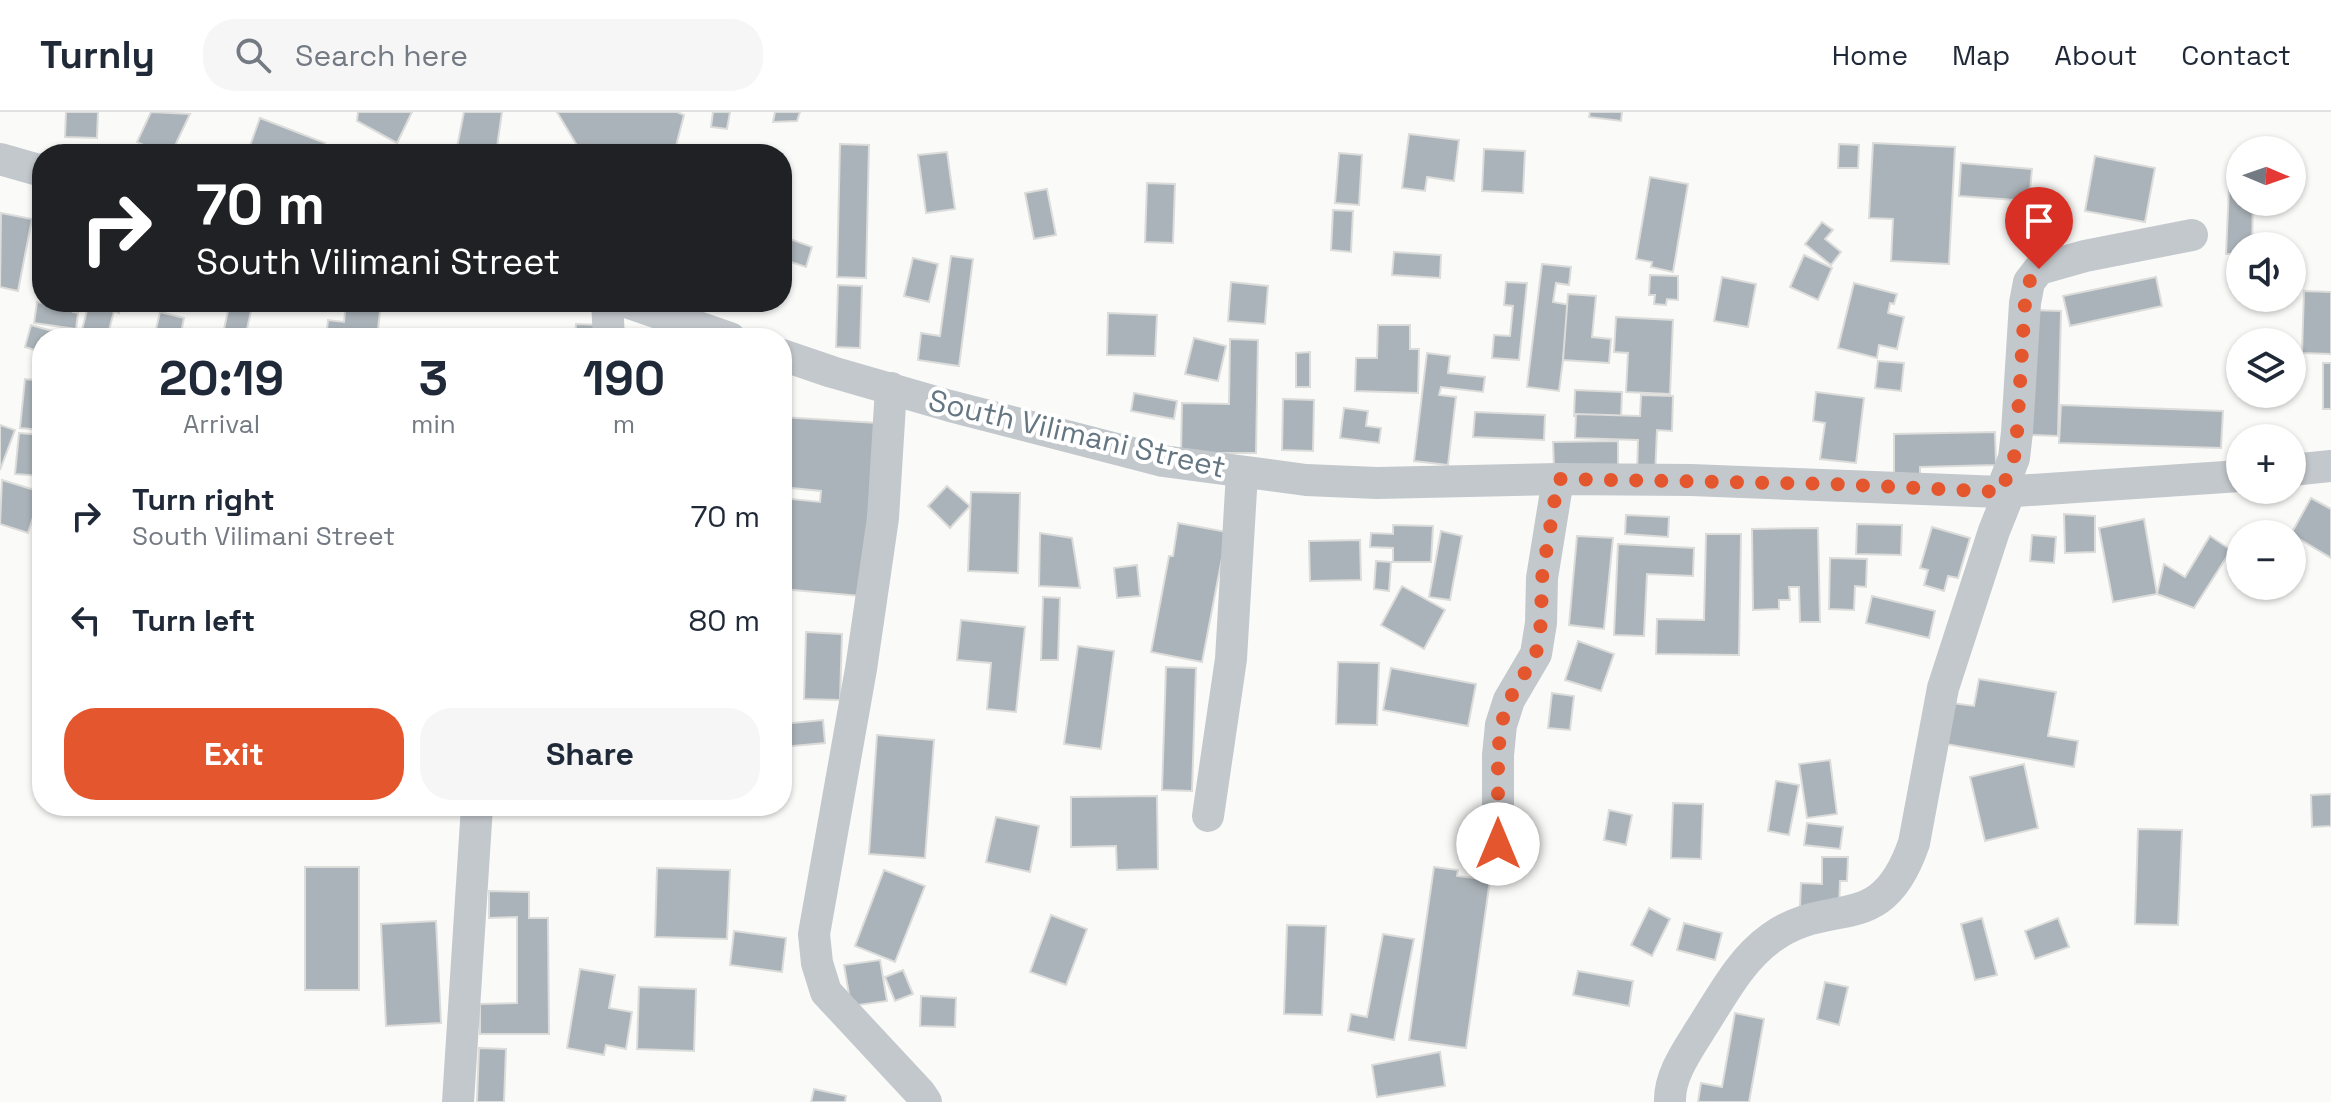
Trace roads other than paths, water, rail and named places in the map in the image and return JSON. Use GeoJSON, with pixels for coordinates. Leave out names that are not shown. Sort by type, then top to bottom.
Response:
{"type":"FeatureCollection","features":[{"type":"Feature","properties":{"kind":"street"},"geometry":{"type":"LineString","coordinates":[[0,159],[32,168]]}},
{"type":"Feature","properties":{"kind":"street"},"geometry":{"type":"LineString","coordinates":[[1670,1102],[1683,1057],[1742,966],[1771,938],[1794,926],[1861,909],[1885,896],[1908,862],[1943,688],[1994,531],[2014,458],[2029,282],[2039,269],[2085,256],[2192,235]]}},
{"type":"Feature","properties":{"kind":"street"},"geometry":{"type":"LineString","coordinates":[[655,312],[701,328]]}},
{"type":"Feature","properties":{"kind":"street","name":"South Vilimani Street"},"geometry":{"type":"LineString","coordinates":[[792,358],[987,416],[1163,461],[1306,480],[1377,483],[1558,479],[1834,484],[2005,492],[2226,477]]}},
{"type":"Feature","properties":{"kind":"street"},"geometry":{"type":"LineString","coordinates":[[891,388],[878,548],[861,669],[814,934],[817,963],[826,992],[926,1102]]}},
{"type":"Feature","properties":{"kind":"street"},"geometry":{"type":"LineString","coordinates":[[2306,469],[2331,466]]}},
{"type":"Feature","properties":{"kind":"street"},"geometry":{"type":"LineString","coordinates":[[1208,816],[1231,659],[1242,473]]}},
{"type":"Feature","properties":{"kind":"street"},"geometry":{"type":"LineString","coordinates":[[1498,844],[1501,725],[1509,700],[1536,654],[1541,623],[1542,578],[1558,479]]}},
{"type":"Feature","properties":{"kind":"street"},"geometry":{"type":"LineString","coordinates":[[458,1102],[476,816]]}}]}
